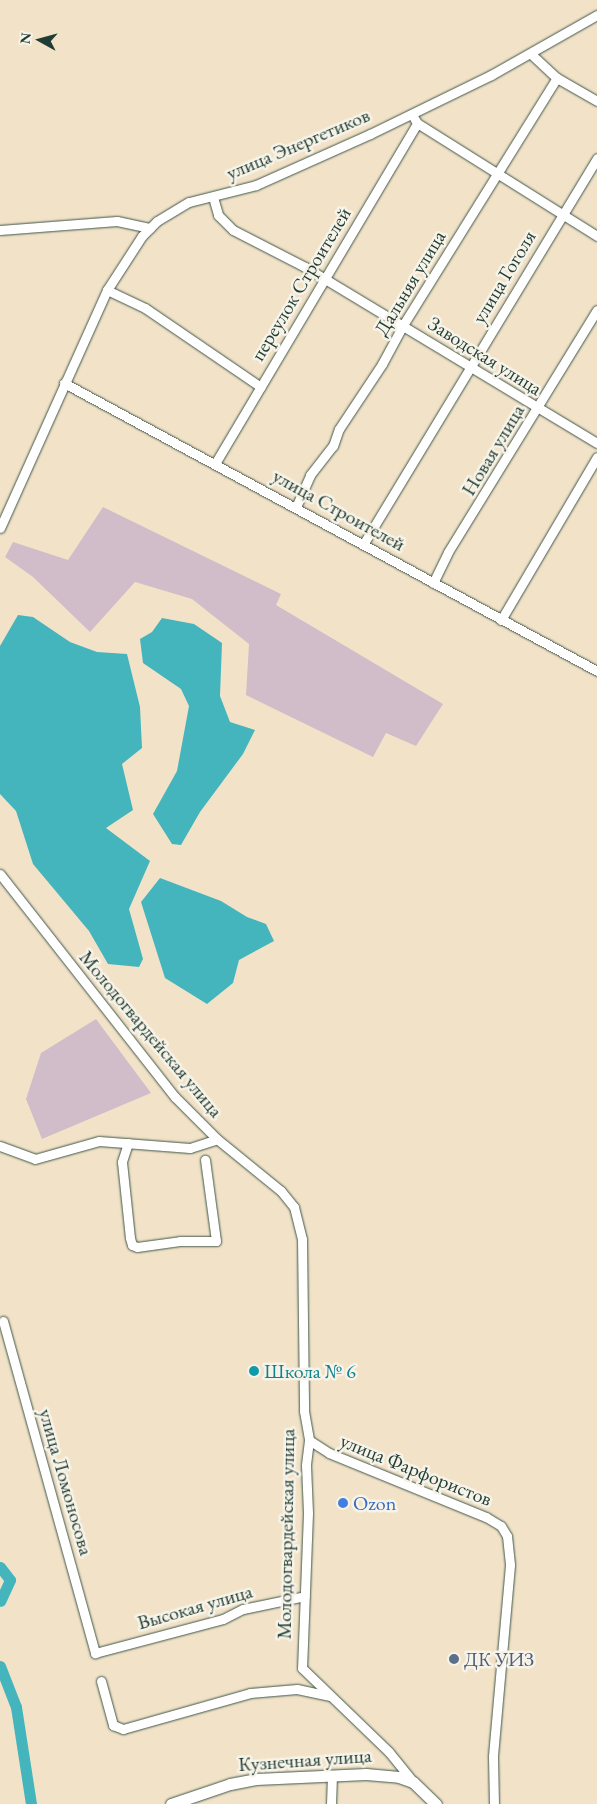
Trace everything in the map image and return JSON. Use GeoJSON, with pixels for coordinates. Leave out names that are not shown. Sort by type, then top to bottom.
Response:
{"type":"FeatureCollection","features":[{"type":"Feature","properties":{"kind":"main road","name":"Кузнечная улица"},"geometry":{"type":"LineString","coordinates":[[171,1804],[230,1784],[332,1774],[383,1774],[413,1782],[436,1804]]}},
{"type":"Feature","properties":{"kind":"street","name":"улица Энергетиков"},"geometry":{"type":"LineString","coordinates":[[0,528],[107,290],[150,228],[179,207],[265,182],[411,114],[530,54],[597,15]]}},
{"type":"Feature","properties":{"kind":"street"},"geometry":{"type":"LineString","coordinates":[[530,54],[557,78],[597,101]]}},
{"type":"Feature","properties":{"kind":"street","name":"Дальняя улица"},"geometry":{"type":"LineString","coordinates":[[296,507],[310,475],[333,446],[339,428],[382,364],[403,325],[557,78]]}},
{"type":"Feature","properties":{"kind":"street"},"geometry":{"type":"LineString","coordinates":[[411,114],[417,123],[562,216],[597,236]]}},
{"type":"Feature","properties":{"kind":"street","name":"переулок Строителей"},"geometry":{"type":"LineString","coordinates":[[216,462],[417,123]]}},
{"type":"Feature","properties":{"kind":"street","name":"улица Гоголя"},"geometry":{"type":"LineString","coordinates":[[364,543],[597,158]]}},
{"type":"Feature","properties":{"kind":"street","name":"Заводская улица"},"geometry":{"type":"LineString","coordinates":[[213,197],[218,215],[233,230],[403,325],[538,409],[597,443]]}},
{"type":"Feature","properties":{"kind":"street"},"geometry":{"type":"LineString","coordinates":[[0,230],[117,221],[150,228]]}},
{"type":"Feature","properties":{"kind":"street"},"geometry":{"type":"LineString","coordinates":[[107,290],[145,308],[261,386]]}},
{"type":"Feature","properties":{"kind":"street","name":"Новая улица"},"geometry":{"type":"LineString","coordinates":[[433,583],[448,552],[538,409],[597,310]]}},
{"type":"Feature","properties":{"kind":"street","name":"улица Строителей"},"geometry":{"type":"LineString","coordinates":[[64,382],[216,462],[433,583],[597,671]]}},
{"type":"Feature","properties":{"kind":"street"},"geometry":{"type":"LineString","coordinates":[[502,620],[597,457]]}},
{"type":"Feature","properties":{"kind":"street","name":"Молодогвардейская улица"},"geometry":{"type":"LineString","coordinates":[[0,874],[168,1090],[216,1139],[288,1198],[299,1220],[302,1239],[304,1411],[309,1440],[306,1465],[305,1596],[302,1668],[390,1752],[413,1782]]}},
{"type":"Feature","properties":{"kind":"street"},"geometry":{"type":"LineString","coordinates":[[0,1146],[34,1159],[89,1142],[190,1148],[216,1139]]}},
{"type":"Feature","properties":{"kind":"street"},"geometry":{"type":"LineString","coordinates":[[128,1143],[122,1162],[130,1238],[132,1244],[138,1248],[180,1241],[216,1241],[205,1160]]}},
{"type":"Feature","properties":{"kind":"street","name":"улица Ломоносова"},"geometry":{"type":"LineString","coordinates":[[3,1321],[95,1653]]}},
{"type":"Feature","properties":{"kind":"street","name":"улица Фарфористов"},"geometry":{"type":"LineString","coordinates":[[309,1440],[336,1456],[486,1517],[500,1526],[507,1536],[510,1565],[494,1757],[494,1804]]}},
{"type":"Feature","properties":{"kind":"street","name":"Высокая улица"},"geometry":{"type":"LineString","coordinates":[[95,1653],[223,1619],[243,1609],[305,1596]]}},
{"type":"Feature","properties":{"kind":"street"},"geometry":{"type":"LineString","coordinates":[[101,1681],[113,1725],[122,1730],[250,1693],[297,1689],[331,1696]]}},
{"type":"Feature","properties":{"kind":"street"},"geometry":{"type":"LineString","coordinates":[[331,1804],[332,1774]]}},
{"type":"Feature","properties":{"kind":"shaded area"},"geometry":{"type":"Polygon","coordinates":[[[103,507],[281,594],[276,605],[443,704],[416,746],[386,733],[373,757],[246,695],[249,644],[192,599],[135,582],[90,632],[33,577],[5,557],[13,542],[68,560],[103,507]]]}},
{"type":"Feature","properties":{"kind":"shaded area"},"geometry":{"type":"Polygon","coordinates":[[[96,1019],[151,1093],[42,1139],[26,1099],[41,1053],[96,1019]]]}},
{"type":"Feature","properties":{"kind":"water"},"geometry":{"type":"Polygon","coordinates":[[[18,615],[33,617],[70,642],[97,652],[127,654],[140,707],[142,748],[122,764],[133,810],[106,828],[150,861],[129,909],[143,959],[139,967],[108,964],[89,931],[33,864],[16,811],[0,794],[0,646],[18,615]]]}},
{"type":"Feature","properties":{"kind":"water"},"geometry":{"type":"Polygon","coordinates":[[[162,618],[194,624],[222,643],[220,696],[230,722],[255,730],[243,754],[200,812],[181,845],[172,844],[153,814],[177,771],[189,706],[181,689],[143,663],[140,639],[152,632],[162,618]]]}},
{"type":"Feature","properties":{"kind":"water"},"geometry":{"type":"Polygon","coordinates":[[[160,878],[221,901],[247,917],[266,924],[274,941],[239,960],[233,983],[207,1004],[165,978],[141,902],[160,878]]]}},
{"type":"Feature","properties":{"kind":"waterway"},"geometry":{"type":"LineString","coordinates":[[0,1567],[10,1580],[0,1601]]}},
{"type":"Feature","properties":{"kind":"waterway"},"geometry":{"type":"LineString","coordinates":[[0,1666],[16,1707],[31,1804]]}},
{"type":"Feature","properties":{"kind":"place","name":"Школа № 6"},"geometry":{"type":"Point","coordinates":[254,1371]}},
{"type":"Feature","properties":{"kind":"place","name":"Ozon"},"geometry":{"type":"Point","coordinates":[343,1503]}},
{"type":"Feature","properties":{"kind":"place","name":"ДК УИЗ"},"geometry":{"type":"Point","coordinates":[454,1659]}}]}
